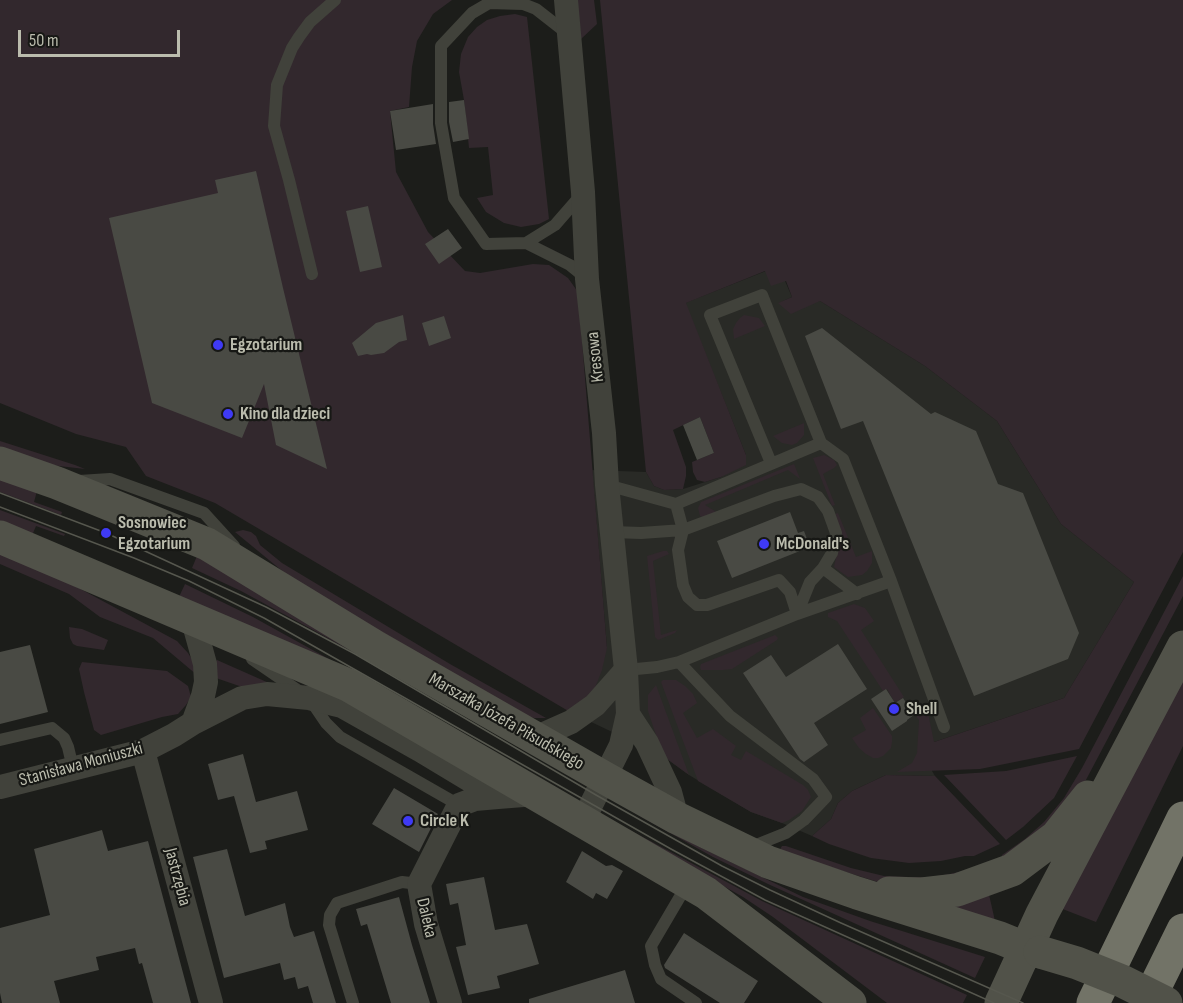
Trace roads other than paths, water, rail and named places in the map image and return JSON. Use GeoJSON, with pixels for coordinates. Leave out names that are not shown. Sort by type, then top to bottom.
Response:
{"type":"FeatureCollection","features":[{"type":"Feature","properties":{"kind":"highway"},"geometry":{"type":"LineString","coordinates":[[1093,1003],[1183,818]]}},
{"type":"Feature","properties":{"kind":"highway"},"geometry":{"type":"LineString","coordinates":[[1147,1003],[1183,930]]}},
{"type":"Feature","properties":{"kind":"main road","name":"Marszałka Józefa Piłsudskiego"},"geometry":{"type":"LineString","coordinates":[[0,464],[57,483],[207,544],[376,647],[605,778],[677,818],[768,862],[1077,963],[1113,977],[1166,1003]]}},
{"type":"Feature","properties":{"kind":"main road"},"geometry":{"type":"LineString","coordinates":[[0,537],[348,685],[706,893],[840,998]]}},
{"type":"Feature","properties":{"kind":"main road"},"geometry":{"type":"LineString","coordinates":[[1001,1003],[1033,950],[1042,914],[1183,647]]}},
{"type":"Feature","properties":{"kind":"main road"},"geometry":{"type":"LineString","coordinates":[[857,892],[922,894],[957,890],[1012,870],[1056,837],[1136,737]]}},
{"type":"Feature","properties":{"kind":"street","name":"Kresowa"},"geometry":{"type":"LineString","coordinates":[[566,0],[583,192],[587,279],[604,433],[628,714],[621,745],[583,821]]}},
{"type":"Feature","properties":{"kind":"street"},"geometry":{"type":"LineString","coordinates":[[192,617],[205,664],[206,682],[193,723]]}},
{"type":"Feature","properties":{"kind":"street"},"geometry":{"type":"LineString","coordinates":[[535,738],[571,722],[595,705],[626,670]]}},
{"type":"Feature","properties":{"kind":"street","name":"Stanisława Moniuszki"},"geometry":{"type":"LineString","coordinates":[[0,787],[143,751],[242,698],[267,694],[309,698],[342,706],[498,797]]}},
{"type":"Feature","properties":{"kind":"street"},"geometry":{"type":"LineString","coordinates":[[628,714],[647,743],[670,792],[677,818]]}},
{"type":"Feature","properties":{"kind":"street","name":"Jastrzębia"},"geometry":{"type":"LineString","coordinates":[[143,751],[211,1003]]}},
{"type":"Feature","properties":{"kind":"street"},"geometry":{"type":"LineString","coordinates":[[459,805],[475,799],[536,795]]}},
{"type":"Feature","properties":{"kind":"street","name":"Daleka"},"geometry":{"type":"LineString","coordinates":[[450,1003],[426,924],[419,884],[459,805]]}},
{"type":"Feature","properties":{"kind":"lane"},"geometry":{"type":"LineString","coordinates":[[312,274],[274,126],[277,85],[299,37],[310,22],[335,0]]}},
{"type":"Feature","properties":{"kind":"lane"},"geometry":{"type":"LineString","coordinates":[[569,34],[536,9],[523,4],[491,2],[472,13],[441,46],[441,123],[454,198],[486,244],[526,243],[570,265],[587,279]]}},
{"type":"Feature","properties":{"kind":"lane"},"geometry":{"type":"LineString","coordinates":[[526,243],[555,225],[583,192]]}},
{"type":"Feature","properties":{"kind":"lane"},"geometry":{"type":"LineString","coordinates":[[771,463],[710,315],[762,295],[821,443],[843,459],[891,581],[944,727]]}},
{"type":"Feature","properties":{"kind":"lane"},"geometry":{"type":"LineString","coordinates":[[607,484],[675,504],[821,443]]}},
{"type":"Feature","properties":{"kind":"lane"},"geometry":{"type":"LineString","coordinates":[[612,532],[642,533],[683,530],[774,496],[801,489],[818,497],[828,511],[836,533],[832,553],[823,568],[810,582],[798,614]]}},
{"type":"Feature","properties":{"kind":"lane"},"geometry":{"type":"LineString","coordinates":[[675,504],[683,530],[678,550],[681,573],[688,597],[697,605],[707,605],[778,580],[790,592],[798,614]]}},
{"type":"Feature","properties":{"kind":"lane"},"geometry":{"type":"LineString","coordinates":[[823,568],[857,594]]}},
{"type":"Feature","properties":{"kind":"lane"},"geometry":{"type":"LineString","coordinates":[[626,670],[678,662],[798,614],[891,581]]}},
{"type":"Feature","properties":{"kind":"lane"},"geometry":{"type":"LineString","coordinates":[[192,617],[309,698],[326,723],[340,737],[459,805]]}},
{"type":"Feature","properties":{"kind":"lane"},"geometry":{"type":"LineString","coordinates":[[678,662],[730,716],[813,779],[826,797],[804,820],[786,833],[744,850]]}},
{"type":"Feature","properties":{"kind":"lane"},"geometry":{"type":"LineString","coordinates":[[0,740],[52,728],[64,738],[74,768]]}},
{"type":"Feature","properties":{"kind":"lane"},"geometry":{"type":"LineString","coordinates":[[353,1003],[329,925],[330,915],[337,903],[402,882],[419,884]]}},
{"type":"Feature","properties":{"kind":"lane"},"geometry":{"type":"LineString","coordinates":[[688,882],[651,946],[661,979],[696,1003]]}},
{"type":"Feature","properties":{"kind":"tram line"},"geometry":{"type":"LineString","coordinates":[[0,493],[106,533],[266,607],[355,654],[722,866],[841,923],[1023,1003]]}},
{"type":"Feature","properties":{"kind":"tram line"},"geometry":{"type":"LineString","coordinates":[[0,507],[189,581],[264,618],[765,900],[994,1003]]}},
{"type":"Feature","properties":{"kind":"place","name":"Egzotarium"},"geometry":{"type":"Point","coordinates":[218,345]}},
{"type":"Feature","properties":{"kind":"place","name":"Kino dla dzieci"},"geometry":{"type":"Point","coordinates":[228,414]}},
{"type":"Feature","properties":{"kind":"place","name":"Sosnowiec Egzotarium"},"geometry":{"type":"Point","coordinates":[106,533]}},
{"type":"Feature","properties":{"kind":"place","name":"McDonald's"},"geometry":{"type":"Point","coordinates":[764,544]}},
{"type":"Feature","properties":{"kind":"place","name":"Shell"},"geometry":{"type":"Point","coordinates":[894,709]}},
{"type":"Feature","properties":{"kind":"place","name":"Circle K"},"geometry":{"type":"Point","coordinates":[408,821]}}]}
